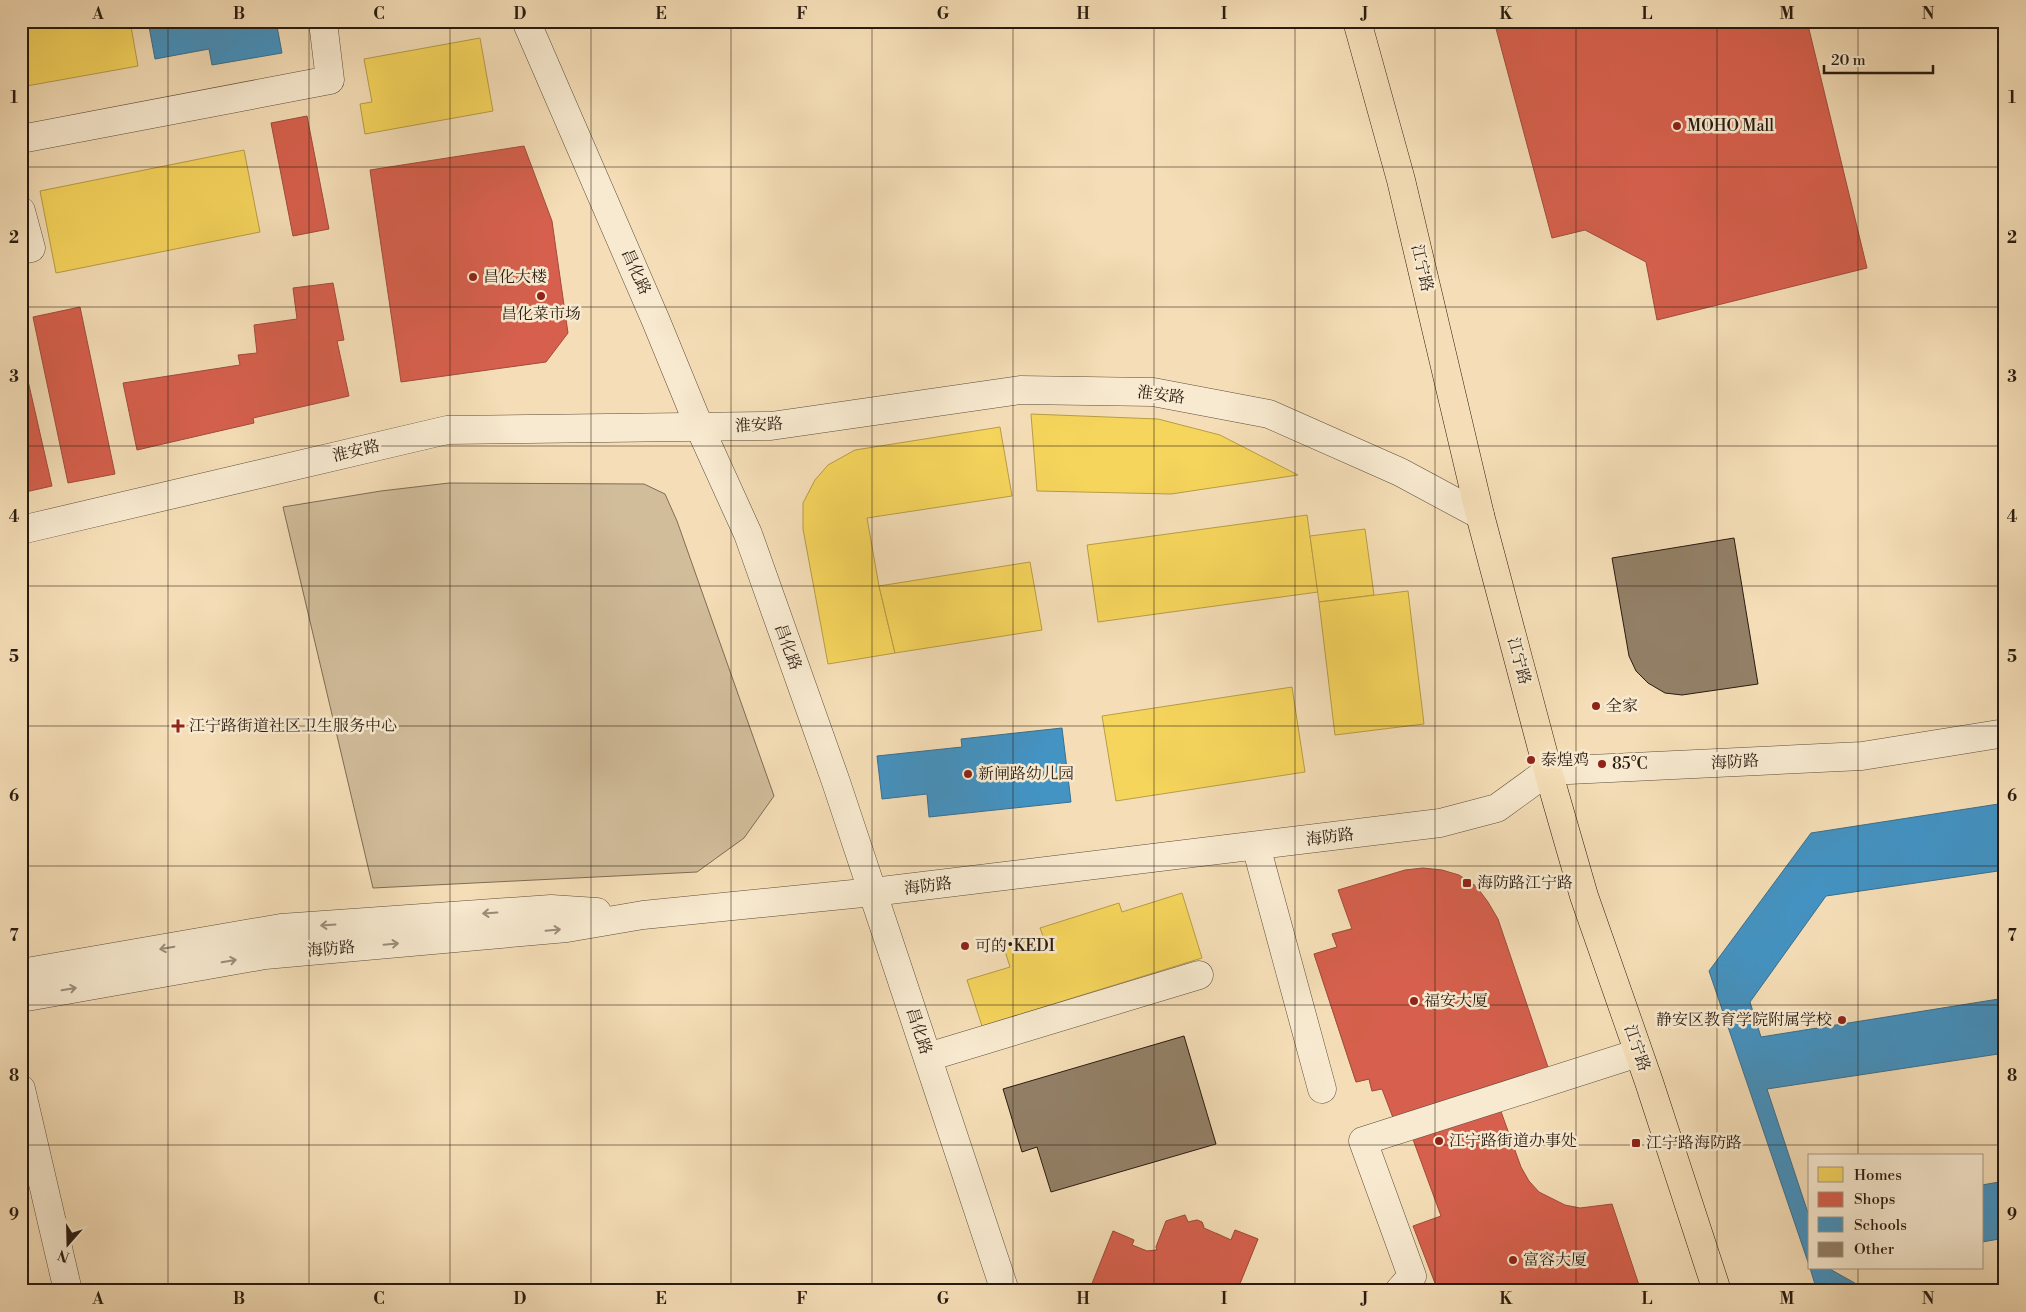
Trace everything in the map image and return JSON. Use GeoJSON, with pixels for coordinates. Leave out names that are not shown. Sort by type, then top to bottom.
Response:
{"type":"FeatureCollection","features":[{"type":"Feature","properties":{"kind":"main road","name":"江宁路"},"geometry":{"type":"LineString","coordinates":[[1357,21],[1401,180],[1480,515],[1548,771],[1584,896],[1717,1291]]}},
{"type":"Feature","properties":{"kind":"street","name":"昌化路"},"geometry":{"type":"LineString","coordinates":[[526,21],[656,321],[699,426],[748,534],[874,892],[1005,1291]]}},
{"type":"Feature","properties":{"kind":"street"},"geometry":{"type":"LineString","coordinates":[[21,139],[330,80],[323,22]]}},
{"type":"Feature","properties":{"kind":"street"},"geometry":{"type":"LineString","coordinates":[[21,211],[30,248],[21,250]]}},
{"type":"Feature","properties":{"kind":"street","name":"淮安路"},"geometry":{"type":"LineString","coordinates":[[21,530],[447,430],[771,426],[1020,390],[1153,392],[1269,414],[1400,472],[1480,515]]}},
{"type":"Feature","properties":{"kind":"street","name":"海防路"},"geometry":{"type":"LineString","coordinates":[[21,998],[266,955],[567,928],[643,915],[874,892],[1440,823],[1497,808],[1548,771],[1862,756],[2005,732]]}},
{"type":"Feature","properties":{"kind":"street"},"geometry":{"type":"LineString","coordinates":[[1256,846],[1322,1089]]}},
{"type":"Feature","properties":{"kind":"street","name":"海防路"},"geometry":{"type":"LineString","coordinates":[[21,973],[281,928],[551,909],[643,915]]}},
{"type":"Feature","properties":{"kind":"street"},"geometry":{"type":"LineString","coordinates":[[928,1057],[1199,975]]}},
{"type":"Feature","properties":{"kind":"street"},"geometry":{"type":"LineString","coordinates":[[1399,1291],[1412,1276],[1363,1141],[1638,1053]]}},
{"type":"Feature","properties":{"kind":"street"},"geometry":{"type":"LineString","coordinates":[[21,1089],[68,1291]]}},
{"type":"Feature","properties":{"kind":"shaded area"},"geometry":{"type":"Polygon","coordinates":[[[449,483],[644,484],[665,494],[677,521],[774,796],[744,838],[697,872],[373,888],[283,507],[381,491],[449,483]]]}},
{"type":"Feature","properties":{"kind":"building: Homes"},"geometry":{"type":"Polygon","coordinates":[[[21,21],[130,21],[138,66],[21,87],[21,21]]]}},
{"type":"Feature","properties":{"kind":"building: Homes"},"geometry":{"type":"Polygon","coordinates":[[[480,38],[493,111],[365,134],[360,104],[372,102],[364,59],[480,38]]]}},
{"type":"Feature","properties":{"kind":"building: Homes"},"geometry":{"type":"Polygon","coordinates":[[[244,150],[260,232],[56,273],[40,191],[244,150]]]}},
{"type":"Feature","properties":{"kind":"building: Homes"},"geometry":{"type":"Polygon","coordinates":[[[1031,414],[1158,419],[1220,435],[1298,475],[1171,494],[1037,491],[1031,414]]]}},
{"type":"Feature","properties":{"kind":"building: Homes"},"geometry":{"type":"Polygon","coordinates":[[[1000,427],[1012,496],[867,518],[879,586],[895,653],[828,664],[803,529],[803,503],[815,480],[828,465],[855,450],[1000,427]]]}},
{"type":"Feature","properties":{"kind":"building: Homes"},"geometry":{"type":"Polygon","coordinates":[[[1307,515],[1318,592],[1098,622],[1087,545],[1307,515]]]}},
{"type":"Feature","properties":{"kind":"building: Homes"},"geometry":{"type":"Polygon","coordinates":[[[1365,529],[1374,595],[1319,602],[1310,536],[1365,529]]]}},
{"type":"Feature","properties":{"kind":"building: Homes"},"geometry":{"type":"Polygon","coordinates":[[[1030,562],[1042,630],[895,653],[879,586],[1030,562]]]}},
{"type":"Feature","properties":{"kind":"building: Homes"},"geometry":{"type":"Polygon","coordinates":[[[1408,591],[1424,724],[1335,735],[1319,602],[1408,591]]]}},
{"type":"Feature","properties":{"kind":"building: Homes"},"geometry":{"type":"Polygon","coordinates":[[[1292,687],[1305,772],[1116,801],[1102,716],[1292,687]]]}},
{"type":"Feature","properties":{"kind":"building: Homes"},"geometry":{"type":"Polygon","coordinates":[[[1182,893],[1202,958],[982,1026],[967,980],[1010,967],[1004,948],[1043,936],[1040,928],[1119,903],[1122,912],[1182,893]]]}},
{"type":"Feature","properties":{"kind":"building: Homes","name":"福安大厦"},"geometry":{"type":"Polygon","coordinates":[[[1388,922],[1416,926],[1439,936],[1460,948],[1480,967],[1492,986],[1505,1016],[1494,1020],[1504,1051],[1372,1091],[1369,1079],[1356,1082],[1314,954],[1337,947],[1332,934],[1364,925],[1388,922]]]}},
{"type":"Feature","properties":{"kind":"building: Homes"},"geometry":{"type":"Polygon","coordinates":[[[1185,1215],[1188,1222],[1197,1220],[1202,1222],[1204,1226],[1190,1262],[1202,1266],[1216,1233],[1231,1240],[1235,1230],[1258,1239],[1239,1286],[1243,1291],[1105,1291],[1099,1267],[1113,1231],[1134,1240],[1132,1245],[1147,1251],[1157,1250],[1156,1247],[1166,1221],[1185,1215]]]}},
{"type":"Feature","properties":{"kind":"building: Homes","name":"富容大厦"},"geometry":{"type":"Polygon","coordinates":[[[1504,1227],[1508,1230],[1512,1228],[1520,1250],[1535,1247],[1558,1252],[1572,1262],[1585,1280],[1607,1273],[1608,1278],[1613,1279],[1617,1291],[1467,1291],[1453,1250],[1456,1249],[1457,1243],[1468,1240],[1478,1231],[1504,1227]]]}},
{"type":"Feature","properties":{"kind":"building: Shops","name":"MOHO Mall"},"geometry":{"type":"Polygon","coordinates":[[[1494,21],[1807,21],[1867,268],[1657,320],[1646,262],[1585,230],[1552,238],[1494,21]]]}},
{"type":"Feature","properties":{"kind":"building: Shops"},"geometry":{"type":"Polygon","coordinates":[[[307,116],[329,229],[293,236],[271,123],[307,116]]]}},
{"type":"Feature","properties":{"kind":"building: Shops","name":"昌化大楼"},"geometry":{"type":"Polygon","coordinates":[[[524,146],[552,221],[568,333],[546,362],[401,382],[370,170],[524,146]]]}},
{"type":"Feature","properties":{"kind":"building: Shops"},"geometry":{"type":"Polygon","coordinates":[[[333,283],[344,340],[337,341],[349,396],[253,418],[254,423],[137,450],[123,383],[240,365],[238,355],[257,353],[254,325],[297,319],[293,288],[333,283]]]}},
{"type":"Feature","properties":{"kind":"building: Shops"},"geometry":{"type":"Polygon","coordinates":[[[80,307],[115,474],[68,483],[33,317],[80,307]]]}},
{"type":"Feature","properties":{"kind":"building: Shops"},"geometry":{"type":"Polygon","coordinates":[[[21,350],[52,486],[21,493],[21,350]]]}},
{"type":"Feature","properties":{"kind":"building: Shops"},"geometry":{"type":"Polygon","coordinates":[[[1423,868],[1442,870],[1459,875],[1476,886],[1488,902],[1498,919],[1550,1073],[1395,1123],[1382,1089],[1372,1091],[1369,1079],[1356,1082],[1314,954],[1337,947],[1332,934],[1352,929],[1338,890],[1405,870],[1423,868]]]}},
{"type":"Feature","properties":{"kind":"building: Shops"},"geometry":{"type":"Polygon","coordinates":[[[1499,1106],[1521,1167],[1529,1181],[1539,1192],[1565,1205],[1580,1208],[1612,1204],[1641,1291],[1438,1291],[1413,1226],[1441,1216],[1411,1134],[1499,1106]]]}},
{"type":"Feature","properties":{"kind":"building: Shops"},"geometry":{"type":"Polygon","coordinates":[[[1185,1215],[1188,1222],[1197,1220],[1202,1222],[1204,1228],[1231,1240],[1235,1230],[1258,1239],[1239,1286],[1243,1291],[1089,1291],[1113,1231],[1134,1240],[1132,1245],[1147,1251],[1157,1250],[1156,1247],[1166,1221],[1185,1215]]]}},
{"type":"Feature","properties":{"kind":"building: Schools"},"geometry":{"type":"Polygon","coordinates":[[[148,21],[276,21],[282,53],[212,65],[209,49],[155,59],[148,21]]]}},
{"type":"Feature","properties":{"kind":"building: Schools"},"geometry":{"type":"Polygon","coordinates":[[[1062,728],[1071,802],[929,817],[927,794],[882,799],[877,756],[962,747],[961,739],[1062,728]]]}},
{"type":"Feature","properties":{"kind":"building: Schools"},"geometry":{"type":"Polygon","coordinates":[[[2005,803],[2005,870],[1826,896],[1750,1002],[1761,1037],[2005,998],[2005,1053],[1767,1089],[1808,1213],[1808,1262],[1709,971],[1811,833],[2005,803]]]}},
{"type":"Feature","properties":{"kind":"building: Schools"},"geometry":{"type":"Polygon","coordinates":[[[2005,1181],[2005,1238],[1984,1242],[1984,1185],[2005,1181]]]}},
{"type":"Feature","properties":{"kind":"building: Schools"},"geometry":{"type":"Polygon","coordinates":[[[1811,1270],[1832,1270],[1869,1291],[1817,1291],[1811,1270]]]}},
{"type":"Feature","properties":{"kind":"building: Schools"},"geometry":{"type":"Polygon","coordinates":[[[2005,1286],[2005,1291],[1978,1291],[2005,1286]]]}},
{"type":"Feature","properties":{"kind":"building: Other"},"geometry":{"type":"Polygon","coordinates":[[[1734,538],[1758,684],[1682,695],[1665,693],[1648,683],[1636,671],[1629,656],[1612,558],[1734,538]]]}},
{"type":"Feature","properties":{"kind":"building: Other"},"geometry":{"type":"Polygon","coordinates":[[[1184,1036],[1216,1144],[1051,1192],[1037,1147],[1022,1152],[1003,1089],[1184,1036]]]}},
{"type":"Feature","properties":{"kind":"place","name":"MOHO Mall"},"geometry":{"type":"Point","coordinates":[1677,126]}},
{"type":"Feature","properties":{"kind":"place","name":"昌化大楼"},"geometry":{"type":"Point","coordinates":[473,277]}},
{"type":"Feature","properties":{"kind":"place","name":"昌化菜市场"},"geometry":{"type":"Point","coordinates":[541,296]}},
{"type":"Feature","properties":{"kind":"place","name":"全家"},"geometry":{"type":"Point","coordinates":[1596,706]}},
{"type":"Feature","properties":{"kind":"place","name":"江宁路街道社区卫生服务中心"},"geometry":{"type":"Point","coordinates":[178,726]}},
{"type":"Feature","properties":{"kind":"place","name":"泰煌鸡"},"geometry":{"type":"Point","coordinates":[1531,760]}},
{"type":"Feature","properties":{"kind":"place","name":"85°C"},"geometry":{"type":"Point","coordinates":[1602,764]}},
{"type":"Feature","properties":{"kind":"place","name":"新闸路幼儿园"},"geometry":{"type":"Point","coordinates":[968,774]}},
{"type":"Feature","properties":{"kind":"place","name":"海防路江宁路"},"geometry":{"type":"Point","coordinates":[1467,883]}},
{"type":"Feature","properties":{"kind":"place","name":"可的•KEDI"},"geometry":{"type":"Point","coordinates":[965,946]}},
{"type":"Feature","properties":{"kind":"place","name":"福安大厦"},"geometry":{"type":"Point","coordinates":[1414,1001]}},
{"type":"Feature","properties":{"kind":"place","name":"静安区教育学院附属学校"},"geometry":{"type":"Point","coordinates":[1842,1020]}},
{"type":"Feature","properties":{"kind":"place","name":"江宁路街道办事处"},"geometry":{"type":"Point","coordinates":[1439,1141]}},
{"type":"Feature","properties":{"kind":"place","name":"江宁路海防路"},"geometry":{"type":"Point","coordinates":[1636,1143]}},
{"type":"Feature","properties":{"kind":"place","name":"富容大厦"},"geometry":{"type":"Point","coordinates":[1513,1260]}}]}
